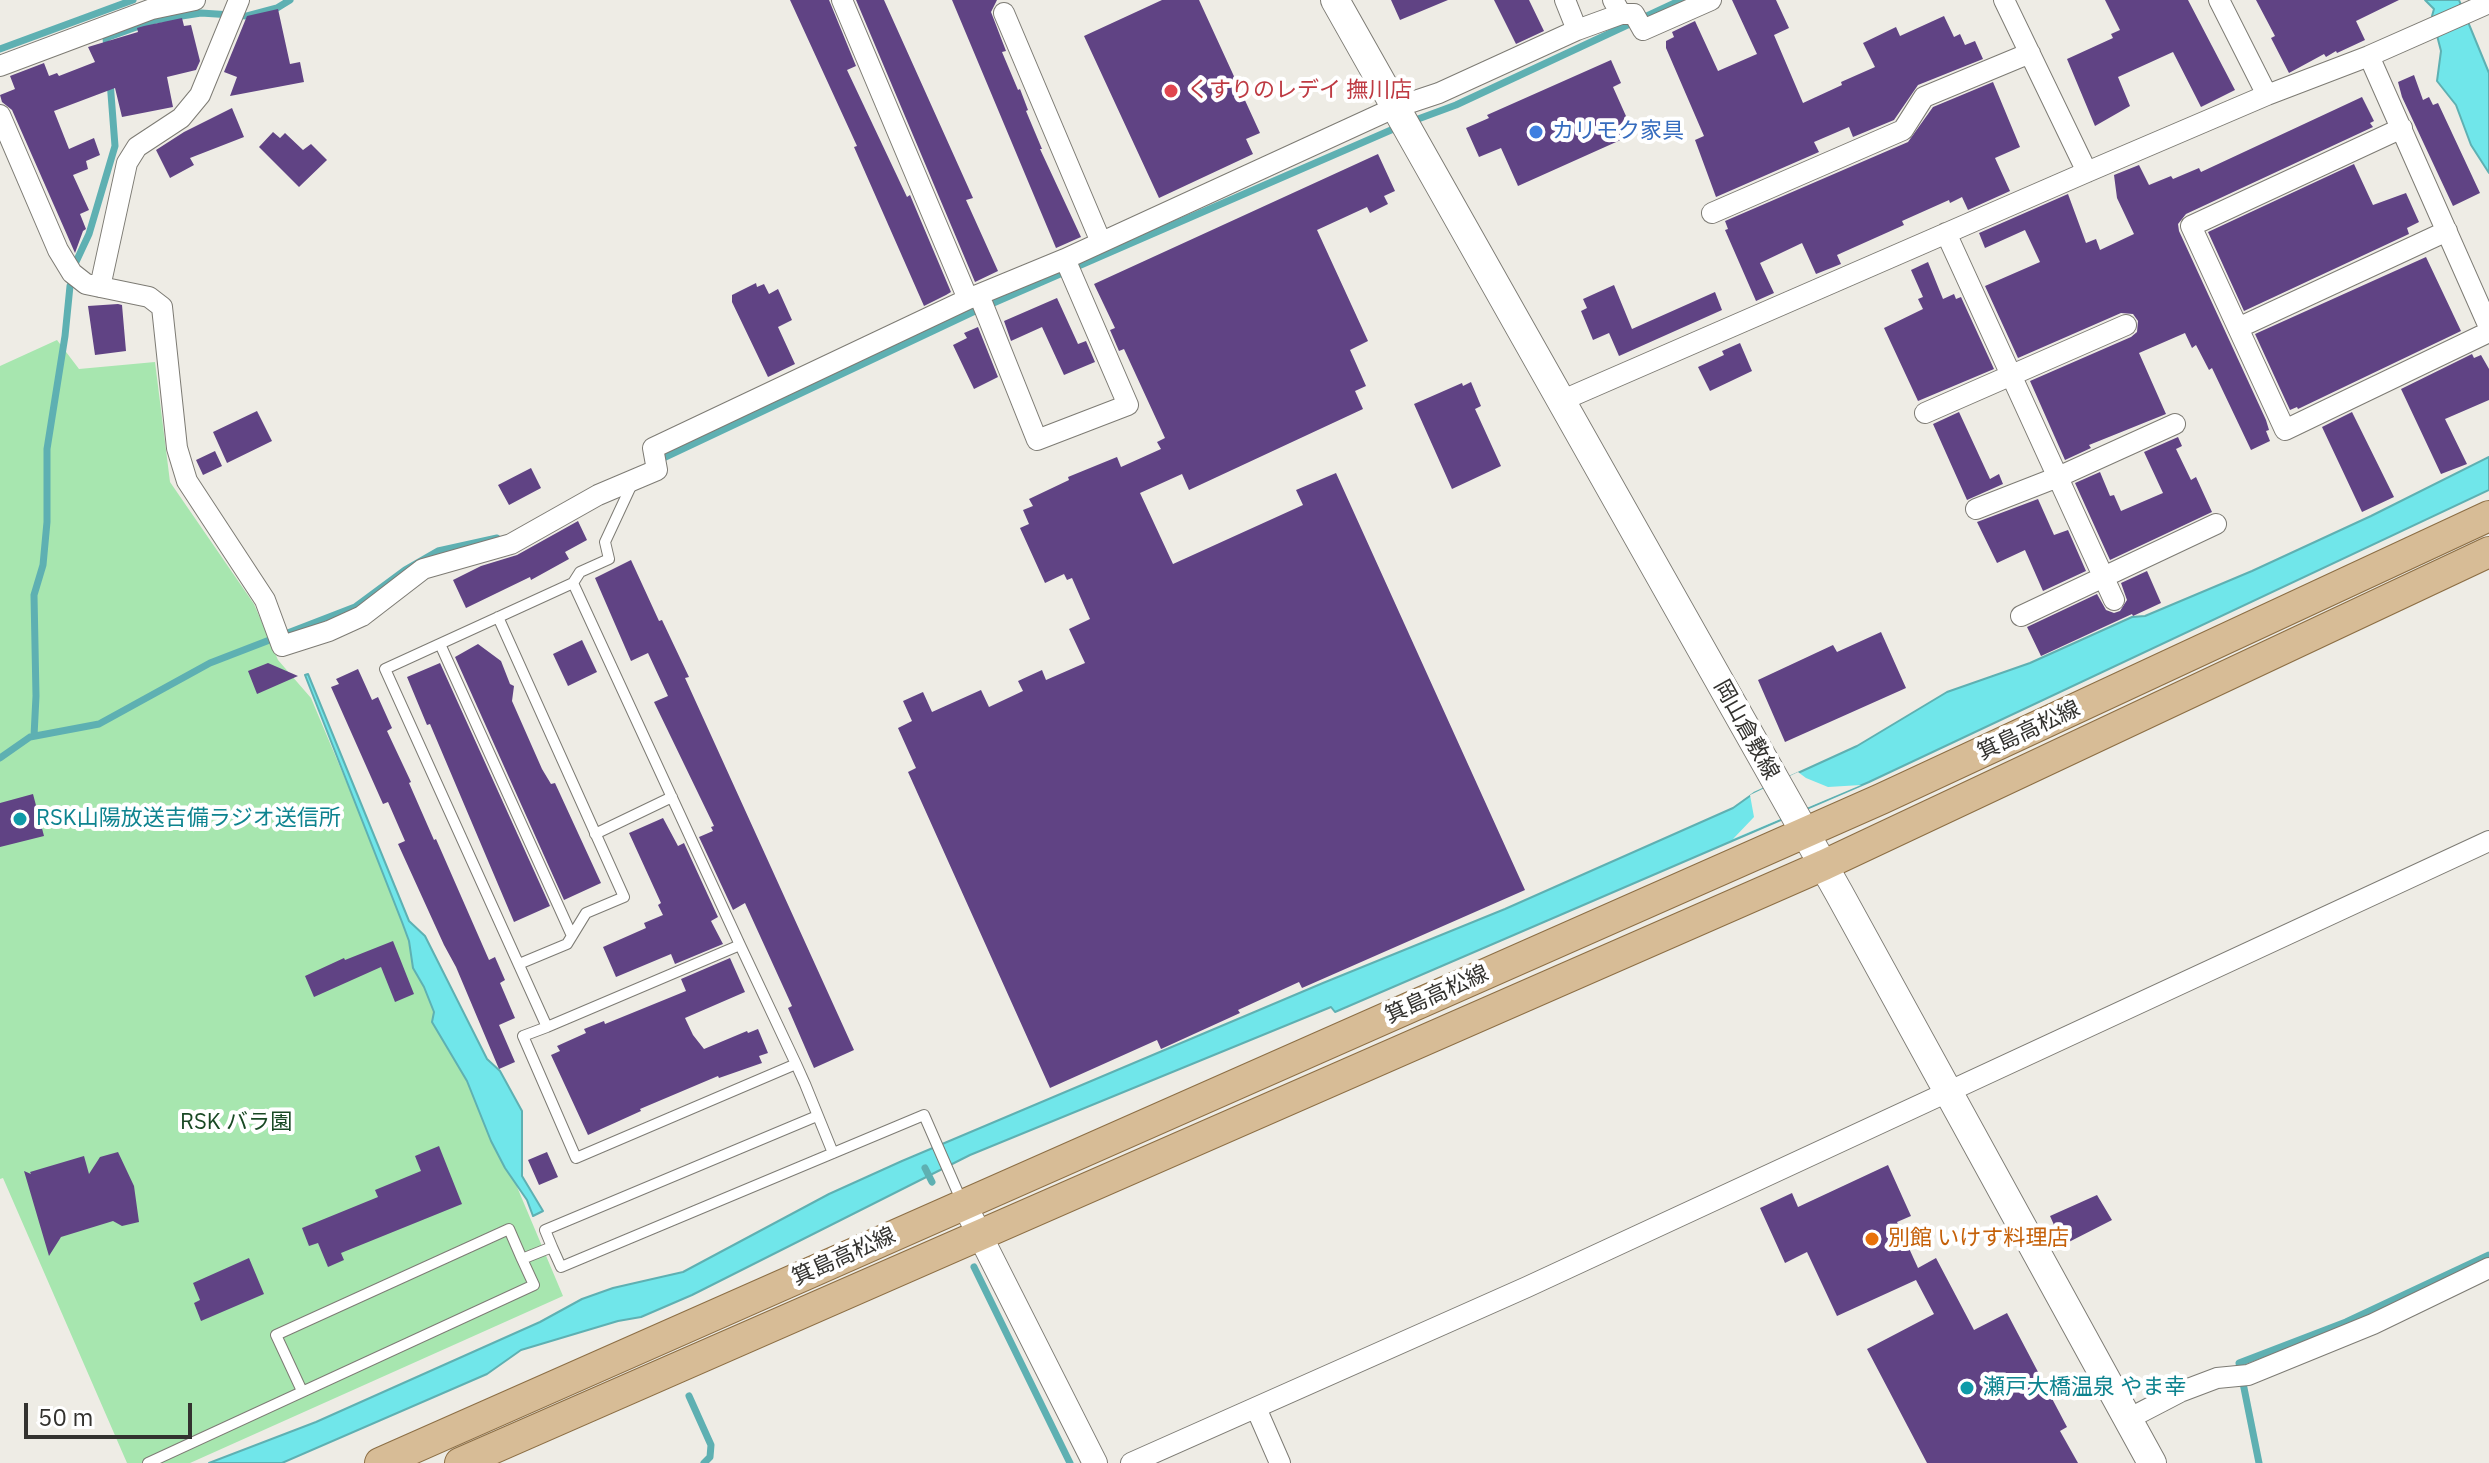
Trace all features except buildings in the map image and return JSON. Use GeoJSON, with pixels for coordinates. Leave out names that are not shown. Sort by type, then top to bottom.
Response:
{"type":"FeatureCollection","features":[{"type":"Feature","properties":{"kind":"main road","name":"岡山倉敷線"},"geometry":{"type":"LineString","coordinates":[[1335,0],[1824,865],[2152,1463]]}},
{"type":"Feature","properties":{"kind":"main road","name":"箕島高松線"},"geometry":{"type":"LineString","coordinates":[[380,1463],[964,1204],[1799,823],[1896,792],[2489,516]]}},
{"type":"Feature","properties":{"kind":"main road","name":"箕島高松線"},"geometry":{"type":"LineString","coordinates":[[460,1463],[1824,865],[2489,552]]}},
{"type":"Feature","properties":{"kind":"street"},"geometry":{"type":"LineString","coordinates":[[0,66],[152,9],[195,0]]}},
{"type":"Feature","properties":{"kind":"street"},"geometry":{"type":"LineString","coordinates":[[842,0],[1037,440],[1128,405],[1068,266]]}},
{"type":"Feature","properties":{"kind":"street"},"geometry":{"type":"LineString","coordinates":[[1565,0],[1577,30]]}},
{"type":"Feature","properties":{"kind":"street"},"geometry":{"type":"LineString","coordinates":[[0,115],[58,250],[72,273],[86,284],[149,297],[162,307],[177,448],[187,481],[265,600],[282,646],[329,631],[362,616],[423,569],[511,544],[598,495],[657,470],[653,448],[978,302],[1068,266],[1101,242],[1400,118],[1439,93],[1577,30],[1628,14],[1643,30],[1711,0]]}},
{"type":"Feature","properties":{"kind":"street"},"geometry":{"type":"LineString","coordinates":[[2004,0],[2087,172]]}},
{"type":"Feature","properties":{"kind":"street"},"geometry":{"type":"LineString","coordinates":[[2219,0],[2267,95]]}},
{"type":"Feature","properties":{"kind":"street"},"geometry":{"type":"LineString","coordinates":[[1563,400],[2087,172],[2489,3]]}},
{"type":"Feature","properties":{"kind":"street"},"geometry":{"type":"LineString","coordinates":[[100,287],[127,163],[137,147],[181,118],[200,95],[235,10]]}},
{"type":"Feature","properties":{"kind":"street"},"geometry":{"type":"LineString","coordinates":[[1004,13],[1101,242]]}},
{"type":"Feature","properties":{"kind":"street"},"geometry":{"type":"LineString","coordinates":[[1712,213],[1903,130],[1924,97],[2030,53]]}},
{"type":"Feature","properties":{"kind":"street"},"geometry":{"type":"LineString","coordinates":[[2369,56],[2402,128],[2489,329],[2285,430],[2191,226],[2402,128]]}},
{"type":"Feature","properties":{"kind":"street"},"geometry":{"type":"LineString","coordinates":[[2238,328],[2447,231]]}},
{"type":"Feature","properties":{"kind":"street"},"geometry":{"type":"LineString","coordinates":[[1946,233],[2114,600]]}},
{"type":"Feature","properties":{"kind":"street"},"geometry":{"type":"LineString","coordinates":[[1925,413],[2126,325]]}},
{"type":"Feature","properties":{"kind":"street"},"geometry":{"type":"LineString","coordinates":[[1976,509],[2058,477],[2175,424]]}},
{"type":"Feature","properties":{"kind":"street"},"geometry":{"type":"LineString","coordinates":[[2021,616],[2216,524]]}},
{"type":"Feature","properties":{"kind":"street"},"geometry":{"type":"LineString","coordinates":[[1131,1463],[1527,1287],[2489,841]]}},
{"type":"Feature","properties":{"kind":"street"},"geometry":{"type":"LineString","coordinates":[[964,1204],[1095,1463]]}},
{"type":"Feature","properties":{"kind":"street"},"geometry":{"type":"LineString","coordinates":[[2128,1419],[2180,1392],[2217,1378],[2240,1376],[2373,1324],[2489,1268]]}},
{"type":"Feature","properties":{"kind":"street"},"geometry":{"type":"LineString","coordinates":[[1256,1408],[1280,1463]]}},
{"type":"Feature","properties":{"kind":"lane"},"geometry":{"type":"LineString","coordinates":[[547,1027],[385,669],[573,583],[580,572],[609,559],[605,542],[633,480]]}},
{"type":"Feature","properties":{"kind":"lane"},"geometry":{"type":"LineString","coordinates":[[573,583],[796,1064],[833,1153]]}},
{"type":"Feature","properties":{"kind":"lane"},"geometry":{"type":"LineString","coordinates":[[498,617],[624,897],[586,913],[567,944],[519,964]]}},
{"type":"Feature","properties":{"kind":"lane"},"geometry":{"type":"LineString","coordinates":[[440,644],[572,936]]}},
{"type":"Feature","properties":{"kind":"lane"},"geometry":{"type":"LineString","coordinates":[[595,834],[672,797]]}},
{"type":"Feature","properties":{"kind":"lane"},"geometry":{"type":"LineString","coordinates":[[740,945],[523,1036],[576,1158],[796,1064]]}},
{"type":"Feature","properties":{"kind":"lane"},"geometry":{"type":"LineString","coordinates":[[817,1116],[545,1230],[545,1249],[561,1267],[924,1115],[964,1204]]}},
{"type":"Feature","properties":{"kind":"lane"},"geometry":{"type":"LineString","coordinates":[[148,1463],[534,1285],[509,1229],[276,1335],[302,1391]]}},
{"type":"Feature","properties":{"kind":"lane"},"geometry":{"type":"LineString","coordinates":[[522,1259],[545,1249]]}},
{"type":"Feature","properties":{"kind":"green space","name":"RSK バラ園"},"geometry":{"type":"Polygon","coordinates":[[[57,340],[79,369],[155,362],[170,482],[254,604],[278,660],[311,698],[563,1296],[190,1463],[127,1463],[3,1178],[0,1179],[0,366],[57,340]]]}},
{"type":"Feature","properties":{"kind":"water"},"geometry":{"type":"Polygon","coordinates":[[[2425,0],[2459,0],[2489,73],[2489,173],[2471,145],[2456,105],[2437,81],[2441,51],[2432,16],[2434,9],[2425,0]]]}},
{"type":"Feature","properties":{"kind":"water"},"geometry":{"type":"Polygon","coordinates":[[[2489,457],[2489,490],[1869,782],[1335,1012],[1331,1007],[970,1155],[692,1295],[641,1317],[521,1350],[487,1374],[282,1463],[209,1463],[316,1422],[540,1322],[582,1299],[613,1288],[683,1272],[829,1194],[902,1161],[1505,909],[1733,808],[1754,793],[1857,746],[1947,692],[2030,663],[2132,617],[2145,616],[2252,571],[2489,457]]]}},
{"type":"Feature","properties":{"kind":"water"},"geometry":{"type":"Polygon","coordinates":[[[308,674],[409,921],[425,936],[487,1059],[500,1071],[522,1111],[522,1176],[543,1211],[533,1216],[527,1200],[491,1141],[467,1081],[432,1022],[434,1012],[413,968],[409,941],[305,675],[308,674]]]}},
{"type":"Feature","properties":{"kind":"pier"},"geometry":{"type":"Polygon","coordinates":[[[1798,772],[1828,787],[1861,785],[1733,839],[1754,817],[1750,795],[1798,772]]]}},
{"type":"Feature","properties":{"kind":"waterway"},"geometry":{"type":"LineString","coordinates":[[0,49],[133,0]]}},
{"type":"Feature","properties":{"kind":"waterway"},"geometry":{"type":"LineString","coordinates":[[107,49],[106,38],[156,20],[201,13],[247,16],[277,8],[290,0]]}},
{"type":"Feature","properties":{"kind":"waterway"},"geometry":{"type":"LineString","coordinates":[[1410,122],[1456,105],[1681,0]]}},
{"type":"Feature","properties":{"kind":"waterway"},"geometry":{"type":"LineString","coordinates":[[75,264],[89,234],[115,146],[110,81]]}},
{"type":"Feature","properties":{"kind":"waterway"},"geometry":{"type":"LineString","coordinates":[[659,460],[975,311],[1398,127]]}},
{"type":"Feature","properties":{"kind":"waterway"},"geometry":{"type":"LineString","coordinates":[[34,736],[34,595],[43,565],[47,522],[47,449],[70,286]]}},
{"type":"Feature","properties":{"kind":"waterway"},"geometry":{"type":"LineString","coordinates":[[0,758],[30,737],[99,724],[210,663],[355,607],[405,570],[438,551],[497,538]]}},
{"type":"Feature","properties":{"kind":"waterway"},"geometry":{"type":"LineString","coordinates":[[925,1168],[932,1182]]}},
{"type":"Feature","properties":{"kind":"waterway"},"geometry":{"type":"LineString","coordinates":[[2259,1463],[2239,1363],[2346,1322],[2489,1255]]}},
{"type":"Feature","properties":{"kind":"waterway"},"geometry":{"type":"LineString","coordinates":[[974,1267],[1070,1463]]}},
{"type":"Feature","properties":{"kind":"waterway"},"geometry":{"type":"LineString","coordinates":[[689,1396],[711,1445],[710,1457],[704,1463]]}},
{"type":"Feature","properties":{"kind":"place","name":"くすりのレデイ 撫川店"},"geometry":{"type":"Point","coordinates":[1171,91]}},
{"type":"Feature","properties":{"kind":"place","name":"カリモク家具"},"geometry":{"type":"Point","coordinates":[1536,132]}},
{"type":"Feature","properties":{"kind":"place","name":"RSK山陽放送吉備ラジオ送信所"},"geometry":{"type":"Point","coordinates":[20,819]}},
{"type":"Feature","properties":{"kind":"place","name":"別館 いけす料理店"},"geometry":{"type":"Point","coordinates":[1872,1239]}},
{"type":"Feature","properties":{"kind":"place","name":"瀬戸大橋温泉 やま幸"},"geometry":{"type":"Point","coordinates":[1967,1388]}}]}
